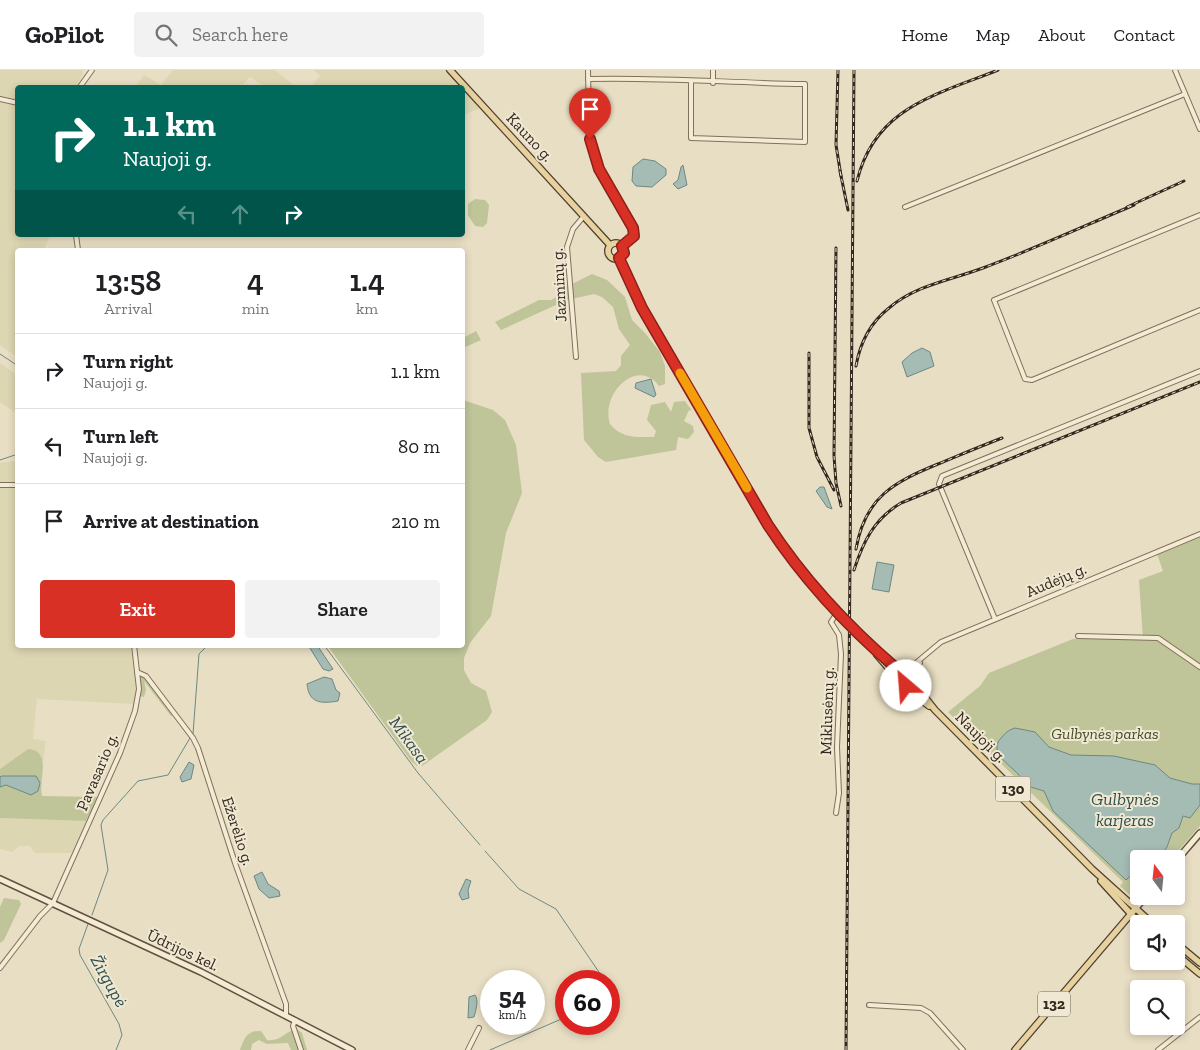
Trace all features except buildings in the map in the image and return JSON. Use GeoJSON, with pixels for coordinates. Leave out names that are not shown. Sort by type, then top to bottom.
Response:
{"type":"FeatureCollection","features":[{"type":"Feature","properties":{"kind":"main road","name":"Kauno g."},"geometry":{"type":"LineString","coordinates":[[450,70],[464,85]]}},
{"type":"Feature","properties":{"kind":"main road","name":"Kauno g."},"geometry":{"type":"LineString","coordinates":[[465,86],[610,245]]}},
{"type":"Feature","properties":{"kind":"main road"},"geometry":{"type":"LineString","coordinates":[[610,245],[617,243],[622,246],[624,253],[619,258]]}},
{"type":"Feature","properties":{"kind":"main road","name":"130"},"geometry":{"type":"LineString","coordinates":[[610,245],[609,254],[614,258],[619,258],[642,308],[768,525],[796,565],[837,613],[872,647],[911,679]]}},
{"type":"Feature","properties":{"kind":"main road","name":"130"},"geometry":{"type":"LineString","coordinates":[[872,647],[896,678],[898,684],[904,686]]}},
{"type":"Feature","properties":{"kind":"main road"},"geometry":{"type":"LineString","coordinates":[[896,678],[904,672]]}},
{"type":"Feature","properties":{"kind":"main road"},"geometry":{"type":"LineString","coordinates":[[904,686],[911,679]]}},
{"type":"Feature","properties":{"kind":"main road","name":"Naujoji g."},"geometry":{"type":"LineString","coordinates":[[911,679],[935,710],[1092,869],[1131,914]]}},
{"type":"Feature","properties":{"kind":"main road","name":"Naujoji g."},"geometry":{"type":"LineString","coordinates":[[904,686],[935,710]]}},
{"type":"Feature","properties":{"kind":"main road"},"geometry":{"type":"LineString","coordinates":[[1185,850],[1200,833]]}},
{"type":"Feature","properties":{"kind":"main road","name":"Naujoji g."},"geometry":{"type":"LineString","coordinates":[[1092,869],[1144,915]]}},
{"type":"Feature","properties":{"kind":"main road","name":"Ūdrijos kel."},"geometry":{"type":"LineString","coordinates":[[0,879],[201,972],[352,1050]]}},
{"type":"Feature","properties":{"kind":"main road","name":"132"},"geometry":{"type":"LineString","coordinates":[[1015,1050],[1136,908]]}},
{"type":"Feature","properties":{"kind":"main road"},"geometry":{"type":"LineString","coordinates":[[1185,950],[1200,963]]}},
{"type":"Feature","properties":{"kind":"main road"},"geometry":{"type":"LineString","coordinates":[[1185,962],[1200,974]]}},
{"type":"Feature","properties":{"kind":"street"},"geometry":{"type":"LineString","coordinates":[[81,85],[92,70]]}},
{"type":"Feature","properties":{"kind":"street"},"geometry":{"type":"LineString","coordinates":[[588,70],[589,130],[594,156],[633,228],[634,236],[622,246]]}},
{"type":"Feature","properties":{"kind":"street"},"geometry":{"type":"LineString","coordinates":[[713,70],[713,83]]}},
{"type":"Feature","properties":{"kind":"street"},"geometry":{"type":"LineString","coordinates":[[1175,70],[1200,129]]}},
{"type":"Feature","properties":{"kind":"street"},"geometry":{"type":"LineString","coordinates":[[588,79],[691,81],[713,83],[805,84],[805,142],[691,138],[691,81]]}},
{"type":"Feature","properties":{"kind":"street"},"geometry":{"type":"LineString","coordinates":[[905,206],[1185,94]]}},
{"type":"Feature","properties":{"kind":"street"},"geometry":{"type":"LineString","coordinates":[[0,99],[15,102]]}},
{"type":"Feature","properties":{"kind":"street"},"geometry":{"type":"LineString","coordinates":[[1200,215],[994,300],[1025,378],[1032,380],[1200,310]]}},
{"type":"Feature","properties":{"kind":"street","name":"Jazminų g."},"geometry":{"type":"LineString","coordinates":[[576,357],[567,247],[573,229],[584,216]]}},
{"type":"Feature","properties":{"kind":"street"},"geometry":{"type":"LineString","coordinates":[[996,619],[939,484],[942,476],[1200,371]]}},
{"type":"Feature","properties":{"kind":"street"},"geometry":{"type":"LineString","coordinates":[[0,485],[15,486]]}},
{"type":"Feature","properties":{"kind":"street","name":"Audėjų g."},"geometry":{"type":"LineString","coordinates":[[904,672],[941,642],[1200,534]]}},
{"type":"Feature","properties":{"kind":"street","name":"Miklusėnų g."},"geometry":{"type":"LineString","coordinates":[[836,813],[838,801],[841,654],[839,635],[831,622],[837,613]]}},
{"type":"Feature","properties":{"kind":"street"},"geometry":{"type":"LineString","coordinates":[[1078,636],[1158,638],[1200,667]]}},
{"type":"Feature","properties":{"kind":"street","name":"Pavasario g."},"geometry":{"type":"LineString","coordinates":[[0,968],[40,916],[53,903],[120,753],[133,717],[138,696],[138,672],[134,648]]}},
{"type":"Feature","properties":{"kind":"street","name":"Audėjų g."},"geometry":{"type":"LineString","coordinates":[[911,679],[926,656]]}},
{"type":"Feature","properties":{"kind":"street","name":"Ežerėlio g."},"geometry":{"type":"LineString","coordinates":[[138,672],[146,676],[193,738],[198,748],[235,863],[286,1004],[286,1015]]}},
{"type":"Feature","properties":{"kind":"street"},"geometry":{"type":"LineString","coordinates":[[869,1006],[920,1008],[930,1013],[963,1050]]}},
{"type":"Feature","properties":{"kind":"street"},"geometry":{"type":"LineString","coordinates":[[1158,1050],[1200,1017]]}},
{"type":"Feature","properties":{"kind":"street"},"geometry":{"type":"LineString","coordinates":[[295,1020],[293,1026],[301,1050]]}},
{"type":"Feature","properties":{"kind":"street"},"geometry":{"type":"LineString","coordinates":[[468,1050],[480,1028]]}},
{"type":"Feature","properties":{"kind":"shaded area"},"geometry":{"type":"Polygon","coordinates":[[[0,70],[82,70],[83,74],[76,85],[15,85],[15,100],[0,97],[0,70]]]}},
{"type":"Feature","properties":{"kind":"shaded area"},"geometry":{"type":"Polygon","coordinates":[[[173,70],[275,70],[294,85],[262,85],[250,77],[243,85],[161,85],[173,70]]]}},
{"type":"Feature","properties":{"kind":"shaded area"},"geometry":{"type":"Polygon","coordinates":[[[314,70],[446,70],[460,85],[313,85],[320,76],[314,70]]]}},
{"type":"Feature","properties":{"kind":"shaded area"},"geometry":{"type":"Polygon","coordinates":[[[144,75],[161,85],[136,85],[144,75]]]}},
{"type":"Feature","properties":{"kind":"shaded area"},"geometry":{"type":"Polygon","coordinates":[[[465,90],[481,108],[465,114],[465,90]]]}},
{"type":"Feature","properties":{"kind":"shaded area"},"geometry":{"type":"Polygon","coordinates":[[[0,102],[15,106],[15,237],[49,237],[45,248],[15,248],[15,356],[0,345],[0,102]]]}},
{"type":"Feature","properties":{"kind":"shaded area"},"geometry":{"type":"Polygon","coordinates":[[[0,363],[15,374],[15,413],[0,402],[0,363]]]}},
{"type":"Feature","properties":{"kind":"shaded area"},"geometry":{"type":"Polygon","coordinates":[[[15,461],[15,483],[0,483],[0,463],[15,461]]]}},
{"type":"Feature","properties":{"kind":"shaded area"},"geometry":{"type":"Polygon","coordinates":[[[0,487],[15,488],[15,648],[131,648],[136,689],[135,704],[37,699],[33,739],[46,741],[43,762],[40,754],[28,749],[0,769],[0,487]]]}},
{"type":"Feature","properties":{"kind":"shaded area"},"geometry":{"type":"Polygon","coordinates":[[[0,818],[86,821],[72,853],[35,853],[30,846],[19,846],[12,852],[0,849],[0,818]]]}},
{"type":"Feature","properties":{"kind":"green space"},"geometry":{"type":"Polygon","coordinates":[[[475,199],[485,200],[489,205],[487,223],[483,227],[475,226],[468,215],[468,204],[475,199]]]}},
{"type":"Feature","properties":{"kind":"green space"},"geometry":{"type":"Polygon","coordinates":[[[592,274],[607,280],[625,297],[632,320],[660,352],[665,366],[665,384],[659,386],[650,378],[641,375],[623,382],[610,401],[608,412],[610,424],[625,435],[654,437],[656,431],[647,420],[651,405],[665,402],[671,412],[674,402],[685,401],[692,411],[689,410],[684,421],[693,426],[694,432],[688,439],[678,437],[676,450],[606,462],[598,457],[584,440],[581,373],[616,371],[621,365],[621,356],[630,345],[619,329],[613,307],[602,297],[594,294],[567,300],[501,330],[495,322],[539,300],[551,300],[562,294],[566,287],[592,274]]]}},
{"type":"Feature","properties":{"kind":"green space"},"geometry":{"type":"Polygon","coordinates":[[[476,331],[481,340],[465,347],[465,337],[476,331]]]}},
{"type":"Feature","properties":{"kind":"green space"},"geometry":{"type":"Polygon","coordinates":[[[465,401],[493,410],[505,420],[516,445],[522,493],[506,533],[491,616],[470,643],[464,658],[464,670],[471,683],[486,691],[492,712],[487,720],[422,766],[417,766],[411,761],[329,648],[465,648],[465,401]]]}},
{"type":"Feature","properties":{"kind":"green space","name":"Gulbynės parkas"},"geometry":{"type":"Polygon","coordinates":[[[1200,536],[1200,826],[1179,850],[1130,850],[1130,895],[1120,886],[1123,882],[948,712],[980,686],[989,673],[1073,639],[1143,639],[1139,580],[1163,571],[1157,554],[1200,536]]]}},
{"type":"Feature","properties":{"kind":"green space"},"geometry":{"type":"Polygon","coordinates":[[[139,674],[146,678],[173,714],[171,716],[144,681],[146,690],[144,697],[140,696],[139,674]]]}},
{"type":"Feature","properties":{"kind":"green space"},"geometry":{"type":"Polygon","coordinates":[[[28,749],[36,751],[42,761],[42,796],[98,797],[86,821],[0,818],[0,787],[6,785],[29,794],[25,777],[0,777],[0,769],[28,749]]]}},
{"type":"Feature","properties":{"kind":"green space"},"geometry":{"type":"Polygon","coordinates":[[[4,898],[19,900],[21,904],[4,940],[0,943],[0,907],[4,898]]]}},
{"type":"Feature","properties":{"kind":"green space"},"geometry":{"type":"Polygon","coordinates":[[[297,1029],[302,1033],[307,1050],[291,1050],[288,1043],[267,1044],[259,1040],[252,1044],[251,1050],[240,1050],[245,1039],[252,1032],[261,1031],[267,1040],[272,1040],[297,1029]]]}},
{"type":"Feature","properties":{"kind":"water"},"geometry":{"type":"Polygon","coordinates":[[[643,159],[655,161],[666,169],[666,175],[652,187],[636,186],[632,181],[633,167],[643,159]]]}},
{"type":"Feature","properties":{"kind":"water"},"geometry":{"type":"Polygon","coordinates":[[[683,165],[687,185],[678,189],[673,184],[678,180],[683,165]]]}},
{"type":"Feature","properties":{"kind":"water"},"geometry":{"type":"Polygon","coordinates":[[[922,348],[930,352],[934,366],[907,377],[902,362],[912,353],[922,348]]]}},
{"type":"Feature","properties":{"kind":"water"},"geometry":{"type":"Polygon","coordinates":[[[651,379],[656,395],[654,397],[635,388],[636,383],[651,379]]]}},
{"type":"Feature","properties":{"kind":"water"},"geometry":{"type":"Polygon","coordinates":[[[820,487],[824,487],[832,509],[827,507],[816,491],[820,487]]]}},
{"type":"Feature","properties":{"kind":"water"},"geometry":{"type":"Polygon","coordinates":[[[877,562],[894,565],[889,592],[872,589],[877,562]]]}},
{"type":"Feature","properties":{"kind":"water"},"geometry":{"type":"Polygon","coordinates":[[[310,648],[319,648],[333,669],[329,671],[323,669],[310,648]]]}},
{"type":"Feature","properties":{"kind":"water"},"geometry":{"type":"Polygon","coordinates":[[[324,677],[332,679],[336,690],[340,693],[338,701],[316,701],[310,695],[307,684],[324,677]]]}},
{"type":"Feature","properties":{"kind":"water","name":"Gulbynės karjeras"},"geometry":{"type":"Polygon","coordinates":[[[1015,728],[1035,732],[1049,747],[1071,755],[1114,756],[1155,765],[1170,778],[1192,784],[1200,784],[1200,805],[1190,818],[1183,816],[1179,828],[1172,833],[1165,850],[1130,850],[1130,876],[1126,880],[1053,811],[1044,791],[1024,785],[1019,775],[1001,757],[997,748],[998,742],[1009,730],[1015,728]]]}},
{"type":"Feature","properties":{"kind":"water"},"geometry":{"type":"Polygon","coordinates":[[[189,762],[194,765],[191,779],[182,782],[180,777],[189,762]]]}},
{"type":"Feature","properties":{"kind":"water"},"geometry":{"type":"Polygon","coordinates":[[[36,776],[40,783],[38,791],[31,795],[6,785],[0,787],[0,777],[36,776]]]}},
{"type":"Feature","properties":{"kind":"water"},"geometry":{"type":"Polygon","coordinates":[[[262,872],[268,884],[279,891],[280,896],[269,898],[259,889],[254,876],[262,872]]]}},
{"type":"Feature","properties":{"kind":"water"},"geometry":{"type":"Polygon","coordinates":[[[466,879],[471,881],[468,890],[469,898],[462,900],[459,894],[466,879]]]}},
{"type":"Feature","properties":{"kind":"water"},"geometry":{"type":"Polygon","coordinates":[[[475,995],[477,1002],[474,1017],[468,1018],[469,997],[475,995]]]}},
{"type":"Feature","properties":{"kind":"waterway","name":"Mikasa"},"geometry":{"type":"LineString","coordinates":[[0,354],[15,364]]}},
{"type":"Feature","properties":{"kind":"waterway"},"geometry":{"type":"LineString","coordinates":[[0,460],[15,455]]}},
{"type":"Feature","properties":{"kind":"waterway","name":"Žirgupė"},"geometry":{"type":"LineString","coordinates":[[193,734],[199,654],[205,648]]}},
{"type":"Feature","properties":{"kind":"waterway","name":"Mikasa"},"geometry":{"type":"LineString","coordinates":[[326,648],[418,773],[480,845]]}},
{"type":"Feature","properties":{"kind":"waterway","name":"Žirgupė"},"geometry":{"type":"LineString","coordinates":[[92,915],[108,870],[101,825],[103,820],[138,781],[168,775],[190,738]]}},
{"type":"Feature","properties":{"kind":"waterway","name":"Mikasa"},"geometry":{"type":"LineString","coordinates":[[485,851],[519,889],[556,909],[598,970]]}},
{"type":"Feature","properties":{"kind":"waterway","name":"Žirgupė"},"geometry":{"type":"LineString","coordinates":[[88,924],[79,949],[80,955],[119,1024],[122,1035],[116,1050]]}},
{"type":"Feature","properties":{"kind":"waterway","name":"Mikasa"},"geometry":{"type":"LineString","coordinates":[[490,1050],[555,1022]]}},
{"type":"Feature","properties":{"kind":"railway"},"geometry":{"type":"LineString","coordinates":[[838,70],[836,145],[841,176]]}},
{"type":"Feature","properties":{"kind":"railway"},"geometry":{"type":"LineString","coordinates":[[846,1050],[854,70]]}},
{"type":"Feature","properties":{"kind":"railway"},"geometry":{"type":"LineString","coordinates":[[857,181],[866,156],[878,136],[893,120],[911,107],[931,97],[998,70]]}},
{"type":"Feature","properties":{"kind":"railway"},"geometry":{"type":"LineString","coordinates":[[840,171],[848,210]]}},
{"type":"Feature","properties":{"kind":"railway"},"geometry":{"type":"LineString","coordinates":[[1127,207],[1184,181]]}},
{"type":"Feature","properties":{"kind":"railway"},"geometry":{"type":"LineString","coordinates":[[856,366],[863,341],[872,326],[899,300],[922,288],[1002,261],[1134,205]]}},
{"type":"Feature","properties":{"kind":"railway"},"geometry":{"type":"LineString","coordinates":[[836,248],[834,456],[836,483],[841,506]]}},
{"type":"Feature","properties":{"kind":"railway"},"geometry":{"type":"LineString","coordinates":[[809,353],[809,428],[817,457],[834,490]]}},
{"type":"Feature","properties":{"kind":"railway"},"geometry":{"type":"LineString","coordinates":[[854,570],[861,550],[871,532],[884,516],[901,503],[1200,382]]}},
{"type":"Feature","properties":{"kind":"railway"},"geometry":{"type":"LineString","coordinates":[[856,549],[866,516],[874,504],[895,485],[922,471],[1002,438]]}},
{"type":"Feature","properties":{"kind":"slow traffic"},"geometry":{"type":"LineString","coordinates":[[680,373],[747,488]]}},
{"type":"Feature","properties":{"kind":"route"},"geometry":{"type":"LineString","coordinates":[[590,139],[599,169],[633,228],[634,236],[622,246],[624,253],[619,258],[642,308],[768,525],[790,557],[826,601],[852,628],[898,670],[910,675],[911,680],[906,686]]}}]}
